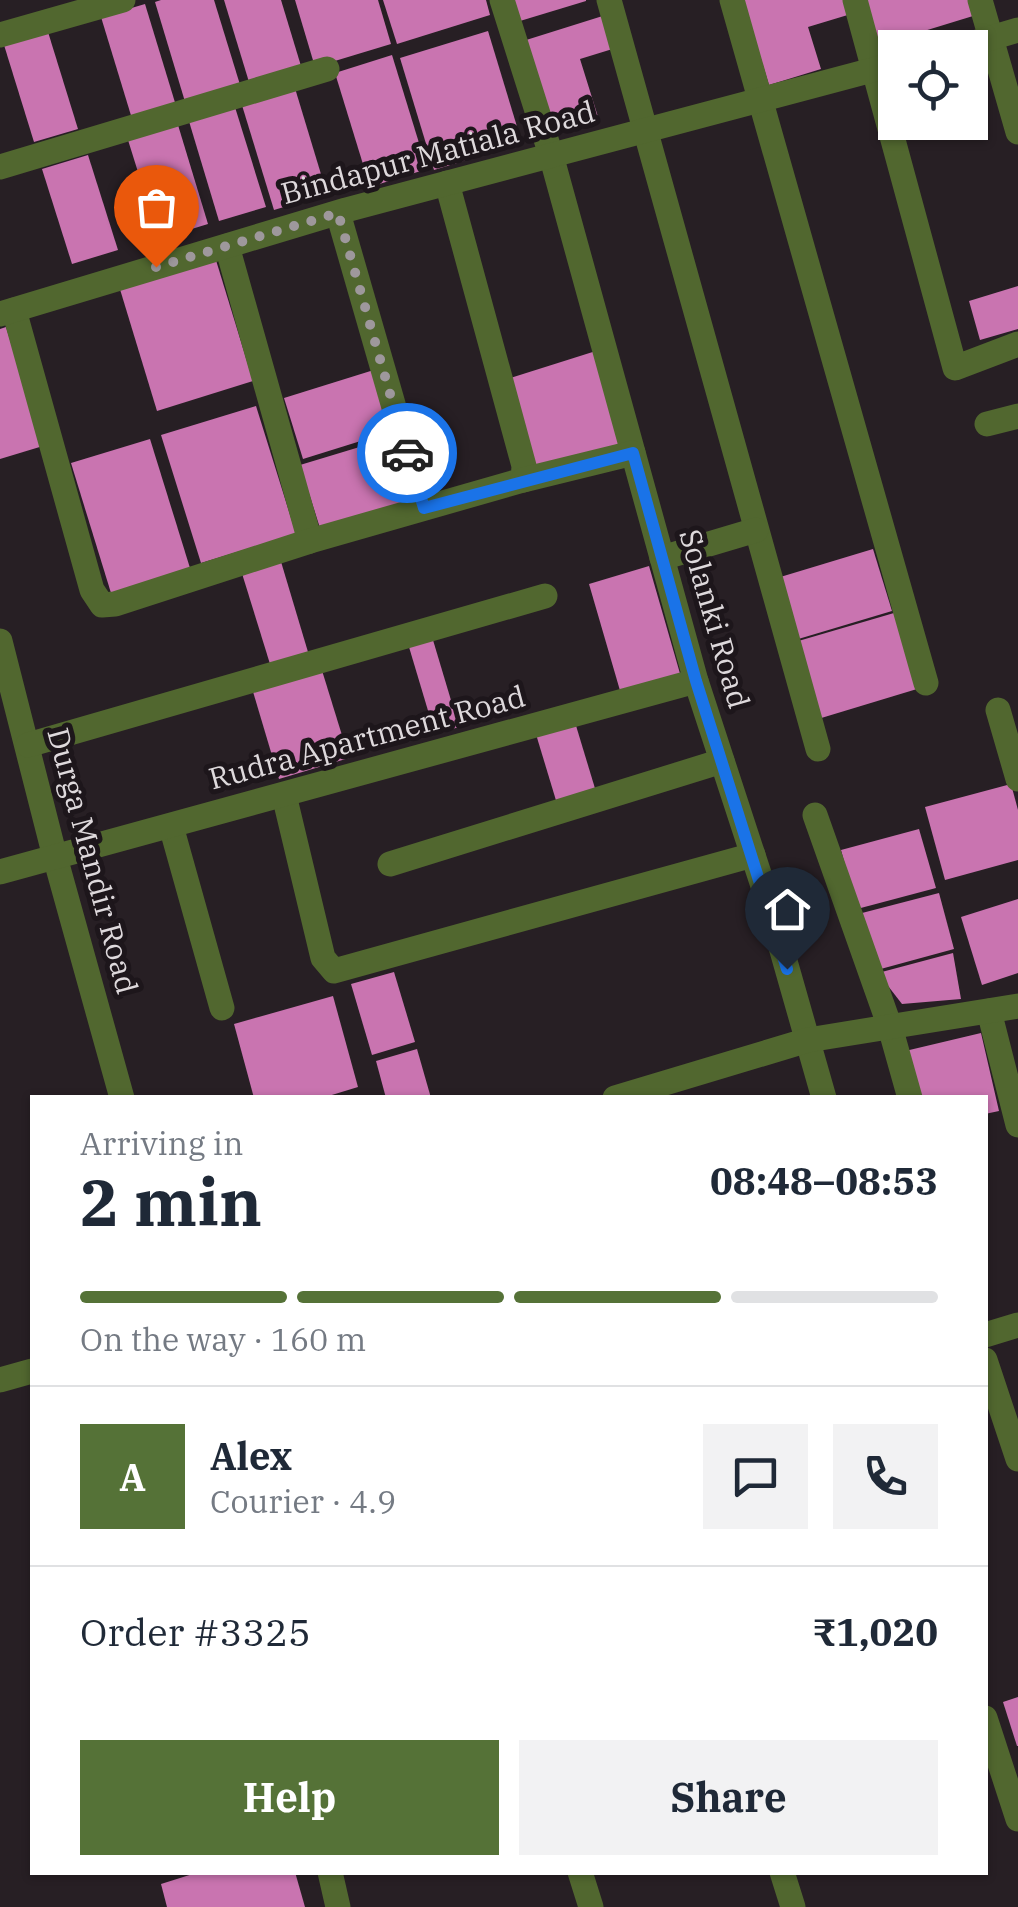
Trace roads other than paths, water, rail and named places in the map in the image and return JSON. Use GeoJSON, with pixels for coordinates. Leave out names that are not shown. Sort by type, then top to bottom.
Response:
{"type":"FeatureCollection","features":[{"type":"Feature","properties":{"kind":"street"},"geometry":{"type":"LineString","coordinates":[[0,35],[123,0]]}},
{"type":"Feature","properties":{"kind":"street","name":"Solanki Road"},"geometry":{"type":"LineString","coordinates":[[502,0],[551,156],[696,681],[823,1095]]}},
{"type":"Feature","properties":{"kind":"street"},"geometry":{"type":"LineString","coordinates":[[609,0],[818,750]]}},
{"type":"Feature","properties":{"kind":"street"},"geometry":{"type":"LineString","coordinates":[[732,0],[926,683]]}},
{"type":"Feature","properties":{"kind":"street"},"geometry":{"type":"LineString","coordinates":[[855,0],[878,51]]}},
{"type":"Feature","properties":{"kind":"street"},"geometry":{"type":"LineString","coordinates":[[980,0],[1018,132]]}},
{"type":"Feature","properties":{"kind":"street"},"geometry":{"type":"LineString","coordinates":[[988,39],[1018,30]]}},
{"type":"Feature","properties":{"kind":"street"},"geometry":{"type":"LineString","coordinates":[[0,167],[327,69]]}},
{"type":"Feature","properties":{"kind":"street","name":"Bindapur Matiala Road"},"geometry":{"type":"LineString","coordinates":[[7,312],[338,213],[878,69]]}},
{"type":"Feature","properties":{"kind":"street"},"geometry":{"type":"LineString","coordinates":[[902,140],[955,368],[1018,344]]}},
{"type":"Feature","properties":{"kind":"street"},"geometry":{"type":"LineString","coordinates":[[447,183],[524,466],[523,480]]}},
{"type":"Feature","properties":{"kind":"street"},"geometry":{"type":"LineString","coordinates":[[338,213],[424,508]]}},
{"type":"Feature","properties":{"kind":"street"},"geometry":{"type":"LineString","coordinates":[[227,246],[310,541]]}},
{"type":"Feature","properties":{"kind":"street"},"geometry":{"type":"LineString","coordinates":[[7,312],[96,600],[102,605],[424,508],[633,453]]}},
{"type":"Feature","properties":{"kind":"street"},"geometry":{"type":"LineString","coordinates":[[987,424],[1018,416]]}},
{"type":"Feature","properties":{"kind":"street"},"geometry":{"type":"LineString","coordinates":[[662,558],[756,530]]}},
{"type":"Feature","properties":{"kind":"street"},"geometry":{"type":"LineString","coordinates":[[28,745],[545,596]]}},
{"type":"Feature","properties":{"kind":"street","name":"Durga Mandir Road"},"geometry":{"type":"LineString","coordinates":[[0,641],[121,1095]]}},
{"type":"Feature","properties":{"kind":"street","name":"Rudra Apartment Road"},"geometry":{"type":"LineString","coordinates":[[0,872],[696,681]]}},
{"type":"Feature","properties":{"kind":"street"},"geometry":{"type":"LineString","coordinates":[[998,710],[1018,779]]}},
{"type":"Feature","properties":{"kind":"street"},"geometry":{"type":"LineString","coordinates":[[390,864],[722,762]]}},
{"type":"Feature","properties":{"kind":"street"},"geometry":{"type":"LineString","coordinates":[[284,795],[323,958],[334,971],[752,854]]}},
{"type":"Feature","properties":{"kind":"street"},"geometry":{"type":"LineString","coordinates":[[815,815],[890,1026],[909,1095]]}},
{"type":"Feature","properties":{"kind":"street"},"geometry":{"type":"LineString","coordinates":[[170,826],[222,1008]]}},
{"type":"Feature","properties":{"kind":"street"},"geometry":{"type":"LineString","coordinates":[[632,1095],[808,1040],[1018,1006]]}},
{"type":"Feature","properties":{"kind":"street"},"geometry":{"type":"LineString","coordinates":[[989,1011],[1018,1125]]}},
{"type":"Feature","properties":{"kind":"street"},"geometry":{"type":"LineString","coordinates":[[988,1335],[1018,1325]]}},
{"type":"Feature","properties":{"kind":"street"},"geometry":{"type":"LineString","coordinates":[[988,1369],[1018,1459]]}},
{"type":"Feature","properties":{"kind":"street"},"geometry":{"type":"LineString","coordinates":[[0,1380],[30,1372]]}},
{"type":"Feature","properties":{"kind":"street"},"geometry":{"type":"LineString","coordinates":[[988,1727],[1018,1820]]}},
{"type":"Feature","properties":{"kind":"street"},"geometry":{"type":"LineString","coordinates":[[331,1875],[338,1907]]}},
{"type":"Feature","properties":{"kind":"street"},"geometry":{"type":"LineString","coordinates":[[581,1875],[591,1907]]}},
{"type":"Feature","properties":{"kind":"street"},"geometry":{"type":"LineString","coordinates":[[783,1875],[793,1907]]}}]}
